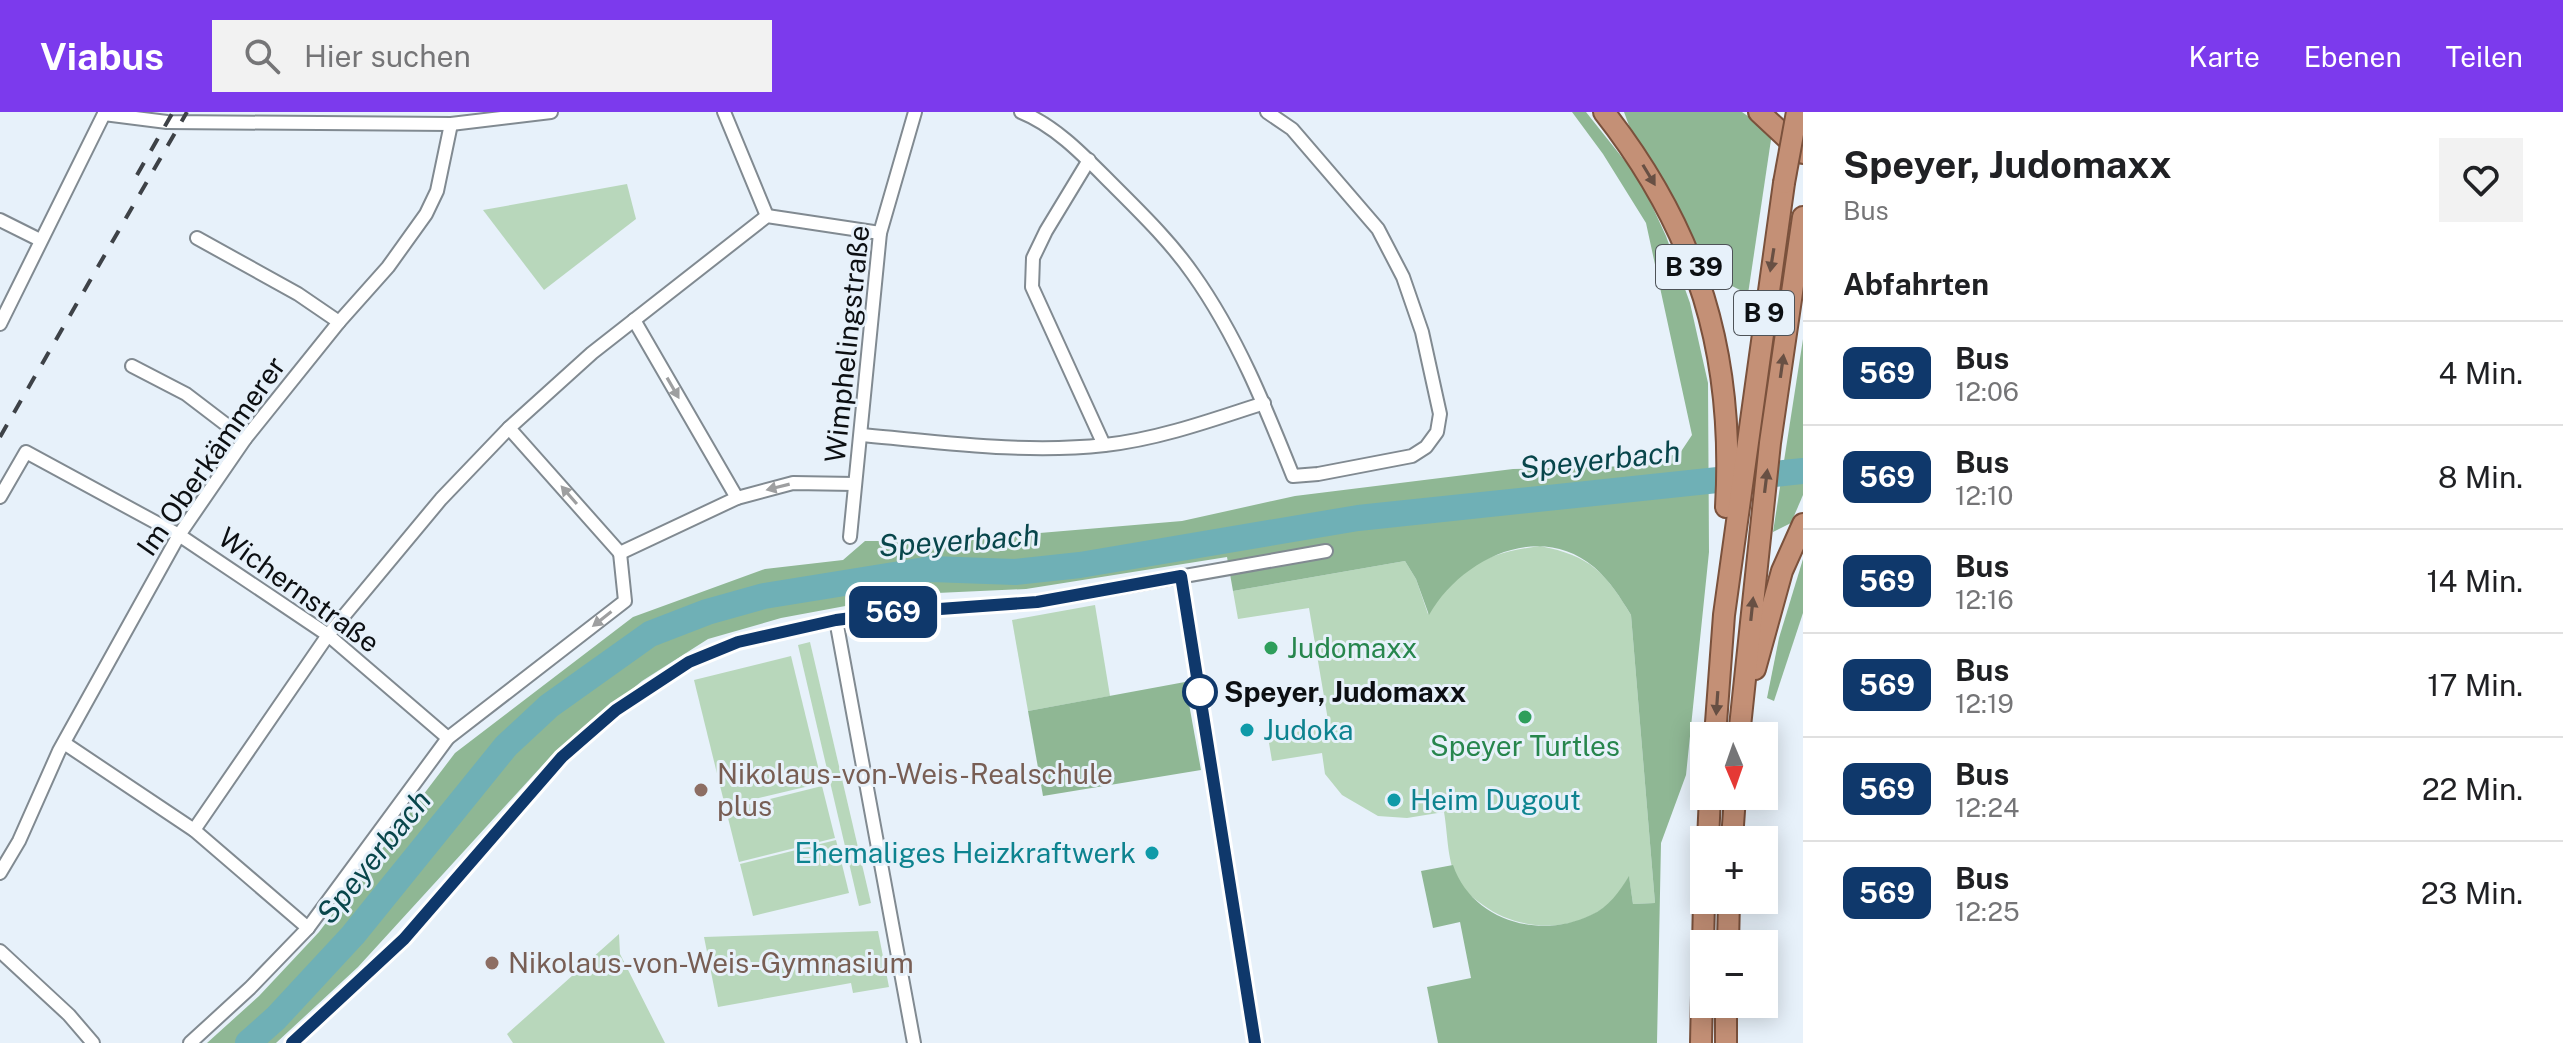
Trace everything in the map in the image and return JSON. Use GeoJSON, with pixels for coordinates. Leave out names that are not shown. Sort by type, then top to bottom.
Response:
{"type":"FeatureCollection","features":[{"type":"Feature","properties":{"kind":"highway","name":"B 39"},"geometry":{"type":"LineString","coordinates":[[1604,112],[1646,169],[1686,246],[1704,298],[1737,444],[1716,722]]}},
{"type":"Feature","properties":{"kind":"highway"},"geometry":{"type":"LineString","coordinates":[[1759,112],[1803,153]]}},
{"type":"Feature","properties":{"kind":"highway","name":"B 9"},"geometry":{"type":"LineString","coordinates":[[1737,444],[1797,112]]}},
{"type":"Feature","properties":{"kind":"highway","name":"B 9"},"geometry":{"type":"LineString","coordinates":[[1740,722],[1770,443],[1803,217]]}},
{"type":"Feature","properties":{"kind":"highway"},"geometry":{"type":"LineString","coordinates":[[1740,715],[1782,571],[1803,524]]}},
{"type":"Feature","properties":{"kind":"highway"},"geometry":{"type":"LineString","coordinates":[[1701,1043],[1704,914]]}},
{"type":"Feature","properties":{"kind":"highway"},"geometry":{"type":"LineString","coordinates":[[1726,1018],[1726,1043]]}},
{"type":"Feature","properties":{"kind":"street"},"geometry":{"type":"LineString","coordinates":[[0,324],[104,113],[167,122],[322,117],[451,124],[551,112]]}},
{"type":"Feature","properties":{"kind":"street"},"geometry":{"type":"LineString","coordinates":[[724,112],[767,216]]}},
{"type":"Feature","properties":{"kind":"street","name":"Wimphelingstraße"},"geometry":{"type":"LineString","coordinates":[[850,537],[880,233],[915,112]]}},
{"type":"Feature","properties":{"kind":"street"},"geometry":{"type":"LineString","coordinates":[[1021,112],[1041,116],[1089,160],[1154,227],[1193,273],[1240,352],[1293,476],[1412,456],[1426,447],[1437,432],[1440,414],[1418,318],[1403,277],[1378,229],[1292,129],[1267,112]]}},
{"type":"Feature","properties":{"kind":"street","name":"Im Oberkämmerer"},"geometry":{"type":"LineString","coordinates":[[0,873],[19,841],[64,743],[179,535],[245,439],[339,322],[388,267],[426,214],[437,191],[451,124]]}},
{"type":"Feature","properties":{"kind":"street"},"geometry":{"type":"LineString","coordinates":[[1089,160],[1033,258],[1032,287],[1104,445]]}},
{"type":"Feature","properties":{"kind":"street"},"geometry":{"type":"LineString","coordinates":[[194,830],[328,635],[441,499],[509,428],[592,353],[767,216],[880,233]]}},
{"type":"Feature","properties":{"kind":"street"},"geometry":{"type":"LineString","coordinates":[[0,220],[40,240]]}},
{"type":"Feature","properties":{"kind":"street"},"geometry":{"type":"LineString","coordinates":[[197,238],[298,294],[339,322]]}},
{"type":"Feature","properties":{"kind":"street"},"geometry":{"type":"LineString","coordinates":[[634,320],[737,498]]}},
{"type":"Feature","properties":{"kind":"street"},"geometry":{"type":"LineString","coordinates":[[132,366],[186,394],[245,439]]}},
{"type":"Feature","properties":{"kind":"street"},"geometry":{"type":"LineString","coordinates":[[861,435],[1041,448],[1104,445],[1157,436],[1264,403]]}},
{"type":"Feature","properties":{"kind":"street"},"geometry":{"type":"LineString","coordinates":[[190,1043],[250,988],[308,928],[448,738],[625,601],[620,553],[509,428]]}},
{"type":"Feature","properties":{"kind":"street","name":"Wichernstraße"},"geometry":{"type":"LineString","coordinates":[[0,497],[26,452],[179,535],[328,635],[448,738]]}},
{"type":"Feature","properties":{"kind":"street"},"geometry":{"type":"LineString","coordinates":[[620,553],[737,498],[793,483],[855,484]]}},
{"type":"Feature","properties":{"kind":"street"},"geometry":{"type":"LineString","coordinates":[[292,1043],[404,939],[562,757],[616,710],[689,662],[738,642],[836,620],[898,612],[1037,602],[1326,551]]}},
{"type":"Feature","properties":{"kind":"street"},"geometry":{"type":"LineString","coordinates":[[1181,576],[1255,1043]]}},
{"type":"Feature","properties":{"kind":"street"},"geometry":{"type":"LineString","coordinates":[[836,620],[914,1043]]}},
{"type":"Feature","properties":{"kind":"street"},"geometry":{"type":"LineString","coordinates":[[64,743],[194,830],[308,928]]}},
{"type":"Feature","properties":{"kind":"street"},"geometry":{"type":"LineString","coordinates":[[0,951],[69,1015],[93,1043]]}},
{"type":"Feature","properties":{"kind":"green space"},"geometry":{"type":"Polygon","coordinates":[[[1572,112],[1586,112],[1640,180],[1666,236],[1690,303],[1708,383],[1709,552],[1686,775],[1661,843],[1657,1043],[1438,1043],[1427,987],[1471,978],[1460,922],[1433,928],[1421,871],[1453,865],[1462,884],[1475,900],[1492,912],[1530,925],[1551,926],[1591,915],[1608,903],[1629,876],[1633,904],[1655,903],[1631,615],[1594,567],[1572,553],[1549,547],[1525,547],[1480,563],[1443,595],[1429,615],[1416,579],[1405,561],[1233,591],[1227,557],[1026,589],[883,599],[781,618],[708,639],[642,681],[551,756],[358,967],[276,1043],[207,1043],[259,996],[319,932],[455,753],[633,617],[765,569],[843,560],[865,541],[943,541],[1182,521],[1295,496],[1513,469],[1634,466],[1680,453],[1692,435],[1646,223],[1603,154],[1572,112]]]}},
{"type":"Feature","properties":{"kind":"green space"},"geometry":{"type":"Polygon","coordinates":[[[1624,112],[1742,112],[1772,133],[1748,294],[1732,286],[1697,249],[1634,139],[1624,112]]]}},
{"type":"Feature","properties":{"kind":"green space"},"geometry":{"type":"Polygon","coordinates":[[[627,184],[636,219],[544,290],[483,210],[627,184]]]}},
{"type":"Feature","properties":{"kind":"green space"},"geometry":{"type":"Polygon","coordinates":[[[1803,339],[1803,495],[1791,523],[1773,532],[1803,339]]]}},
{"type":"Feature","properties":{"kind":"green space","name":"Speyer Turtles"},"geometry":{"type":"Polygon","coordinates":[[[1540,546],[1572,555],[1595,568],[1613,587],[1631,615],[1655,903],[1633,904],[1629,877],[1615,898],[1601,910],[1585,918],[1550,926],[1532,925],[1498,914],[1462,888],[1450,859],[1444,812],[1407,818],[1378,816],[1342,795],[1325,774],[1322,753],[1272,761],[1268,737],[1329,726],[1309,608],[1238,619],[1233,591],[1405,561],[1416,579],[1428,614],[1451,585],[1475,565],[1504,553],[1540,546]]]}},
{"type":"Feature","properties":{"kind":"green space"},"geometry":{"type":"Polygon","coordinates":[[[1803,559],[1803,613],[1774,701],[1767,698],[1779,638],[1803,559]]]}},
{"type":"Feature","properties":{"kind":"green space"},"geometry":{"type":"Polygon","coordinates":[[[1095,605],[1110,696],[1028,711],[1012,620],[1095,605]]]}},
{"type":"Feature","properties":{"kind":"green space"},"geometry":{"type":"Polygon","coordinates":[[[810,642],[871,903],[859,906],[798,645],[810,642]]]}},
{"type":"Feature","properties":{"kind":"green space"},"geometry":{"type":"Polygon","coordinates":[[[791,656],[822,783],[725,806],[694,680],[791,656]]]}},
{"type":"Feature","properties":{"kind":"green space"},"geometry":{"type":"Polygon","coordinates":[[[1185,682],[1201,770],[1043,796],[1028,711],[1185,682]]]}},
{"type":"Feature","properties":{"kind":"green space"},"geometry":{"type":"Polygon","coordinates":[[[822,786],[835,838],[739,862],[726,810],[822,786]]]}},
{"type":"Feature","properties":{"kind":"green space"},"geometry":{"type":"Polygon","coordinates":[[[836,840],[849,893],[753,916],[740,864],[836,840]]]}},
{"type":"Feature","properties":{"kind":"green space"},"geometry":{"type":"Polygon","coordinates":[[[878,931],[889,987],[853,993],[851,983],[718,1007],[704,937],[878,931]]]}},
{"type":"Feature","properties":{"kind":"green space"},"geometry":{"type":"Polygon","coordinates":[[[619,934],[620,954],[665,1043],[513,1043],[507,1034],[619,934]]]}},
{"type":"Feature","properties":{"kind":"waterway","name":"Speyerbach"},"geometry":{"type":"LineString","coordinates":[[248,1043],[276,1018],[353,935],[506,746],[549,706],[650,634],[707,612],[764,596],[931,569],[1015,572],[1080,565],[1358,518],[1803,471]]}},
{"type":"Feature","properties":{"kind":"railway"},"geometry":{"type":"LineString","coordinates":[[137,175],[173,112]]}},
{"type":"Feature","properties":{"kind":"railway"},"geometry":{"type":"LineString","coordinates":[[0,437],[187,112]]}},
{"type":"Feature","properties":{"kind":"bus line","name":"569"},"geometry":{"type":"LineString","coordinates":[[292,1043],[404,939],[562,757],[616,710],[689,662],[738,642],[836,620],[898,612],[1037,602],[1181,576],[1255,1043]]}},
{"type":"Feature","properties":{"kind":"place","name":"Judomaxx"},"geometry":{"type":"Point","coordinates":[1271,648]}},
{"type":"Feature","properties":{"kind":"place","name":"Speyer, Judomaxx"},"geometry":{"type":"Point","coordinates":[1200,692]}},
{"type":"Feature","properties":{"kind":"place","name":"Speyer Turtles"},"geometry":{"type":"Point","coordinates":[1525,717]}},
{"type":"Feature","properties":{"kind":"place","name":"Judoka"},"geometry":{"type":"Point","coordinates":[1247,730]}},
{"type":"Feature","properties":{"kind":"place","name":"Nikolaus-von-Weis-Realschule plus"},"geometry":{"type":"Point","coordinates":[701,790]}},
{"type":"Feature","properties":{"kind":"place","name":"Heim Dugout"},"geometry":{"type":"Point","coordinates":[1394,800]}},
{"type":"Feature","properties":{"kind":"place","name":"Ehemaliges Heizkraftwerk"},"geometry":{"type":"Point","coordinates":[1152,853]}},
{"type":"Feature","properties":{"kind":"place","name":"Nikolaus-von-Weis-Gymnasium"},"geometry":{"type":"Point","coordinates":[492,963]}}]}
